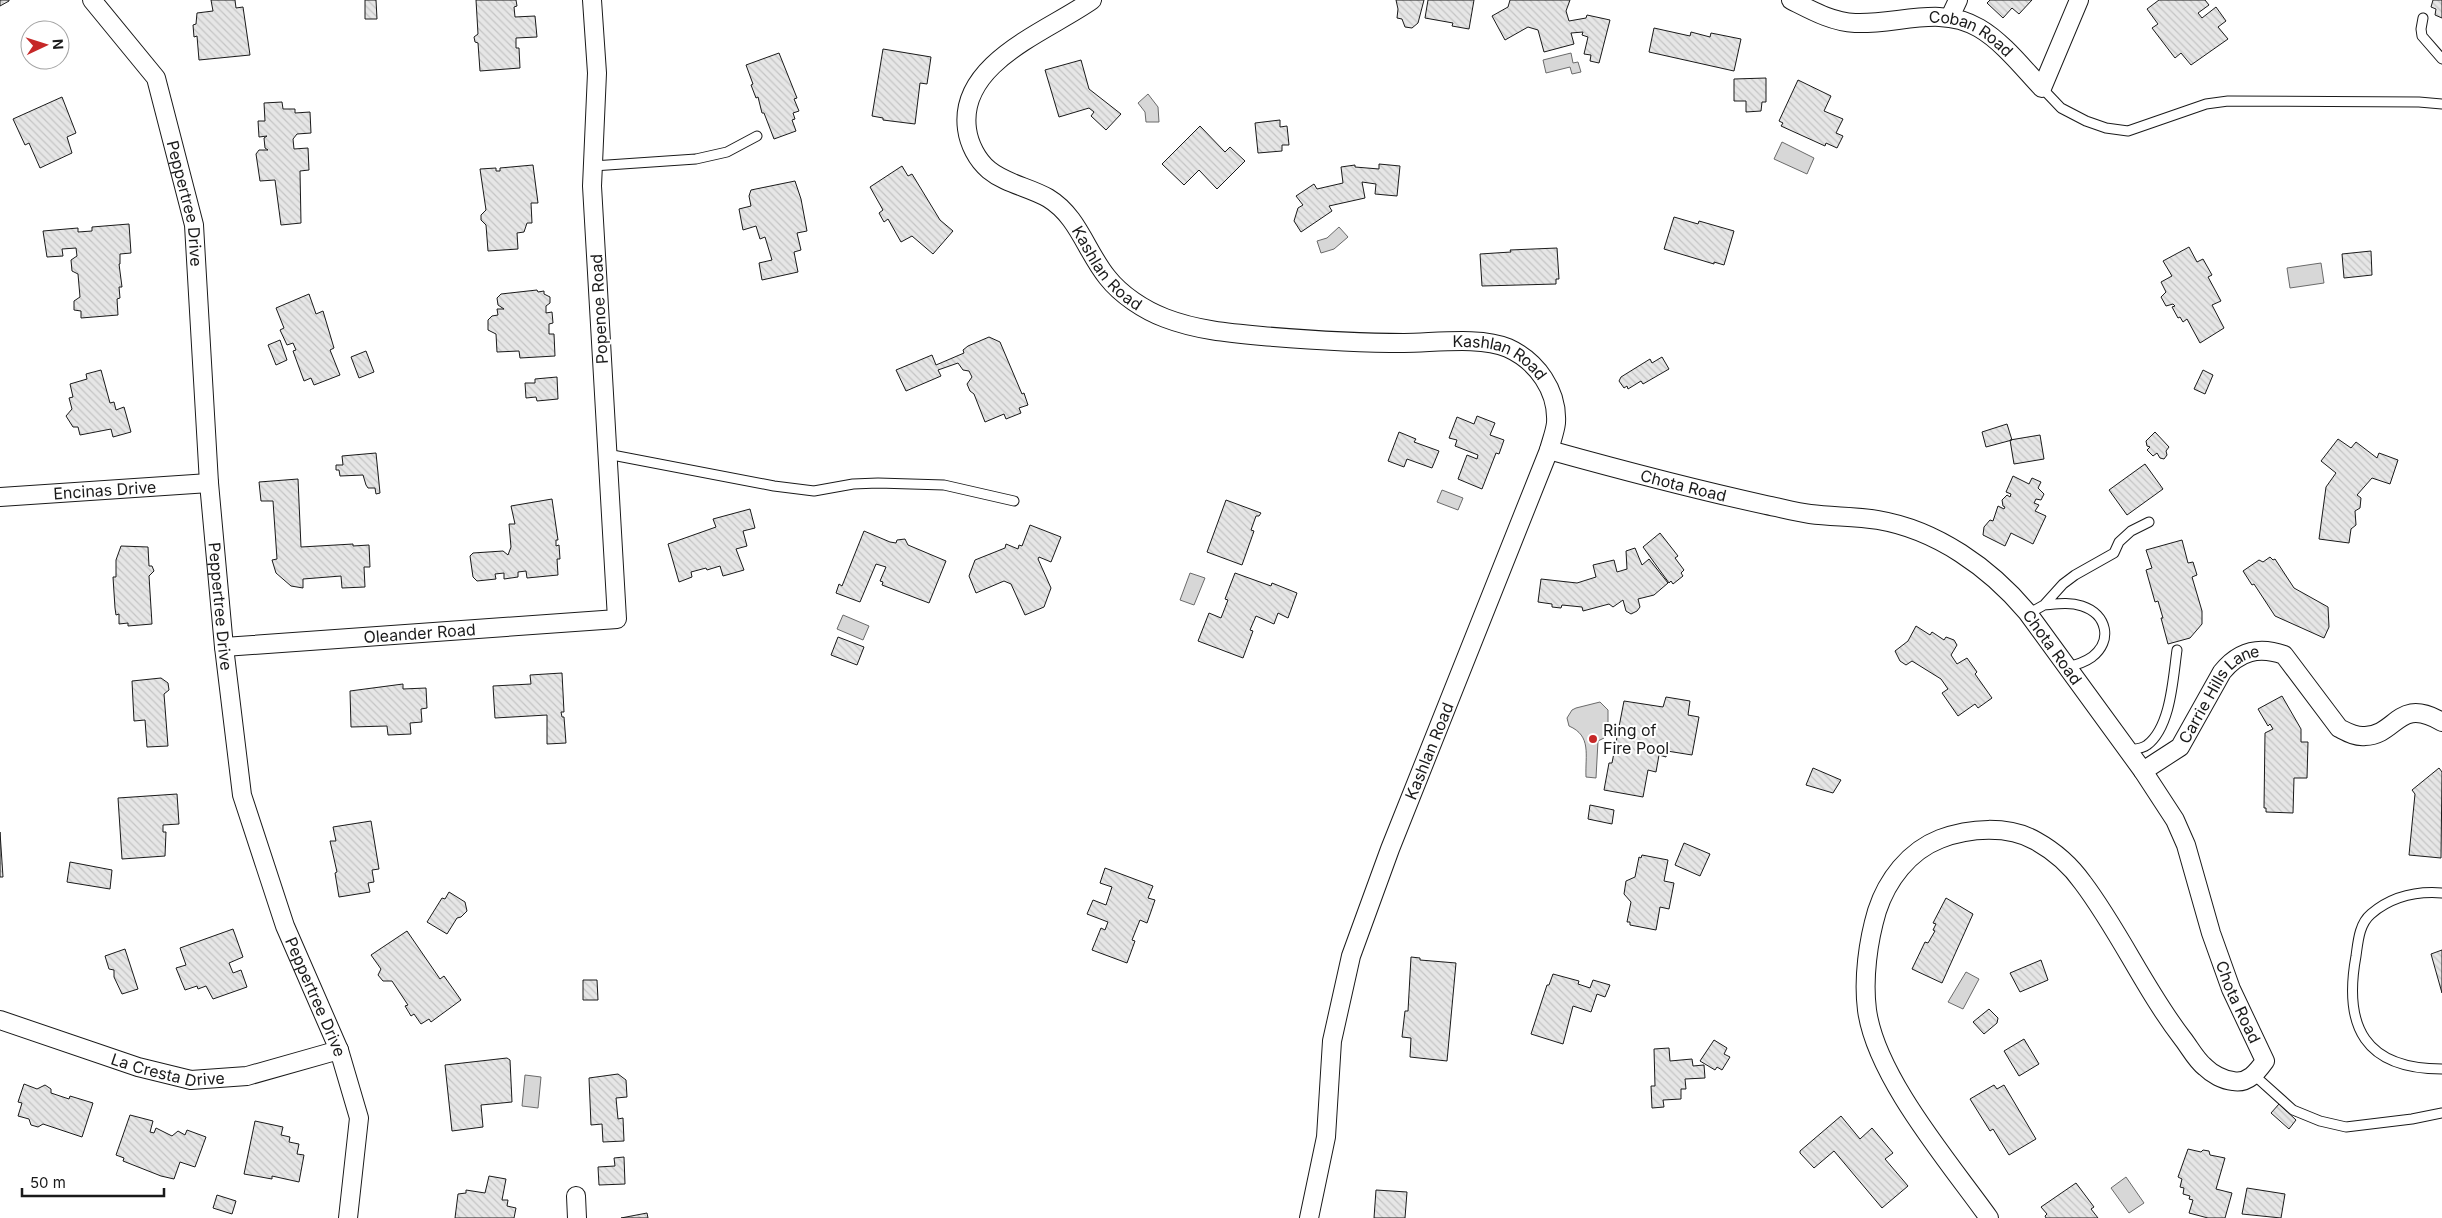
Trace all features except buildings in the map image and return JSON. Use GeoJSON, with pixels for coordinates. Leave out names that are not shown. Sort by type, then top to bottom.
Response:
{"type":"FeatureCollection","features":[{"type":"Feature","properties":{"kind":"street","name":"Peppertree Drive"},"geometry":{"type":"LineString","coordinates":[[92,0],[156,78],[194,225],[209,483],[224,647],[242,795],[285,926],[339,1050],[359,1118],[348,1218]]}},
{"type":"Feature","properties":{"kind":"street","name":"Popenoe Road"},"geometry":{"type":"LineString","coordinates":[[592,0],[596,73],[592,186],[617,619]]}},
{"type":"Feature","properties":{"kind":"street","name":"Kashlan Road"},"geometry":{"type":"LineString","coordinates":[[1092,0],[1015,47],[989,69],[979,81],[972,95],[966,124],[971,144],[978,158],[988,169],[1003,179],[1053,202],[1075,224],[1107,277],[1120,290],[1148,310],[1179,323],[1220,332],[1343,343],[1478,342],[1506,347],[1531,363],[1549,388],[1555,408],[1556,424],[1548,450],[1390,848],[1351,956],[1332,1041],[1326,1137],[1309,1218]]}},
{"type":"Feature","properties":{"kind":"street","name":"Coban Road"},"geometry":{"type":"LineString","coordinates":[[1791,0],[1817,14],[1854,23],[1935,16],[1950,17],[1966,22],[1991,37],[2042,88]]}},
{"type":"Feature","properties":{"kind":"street"},"geometry":{"type":"LineString","coordinates":[[1950,17],[1958,0]]}},
{"type":"Feature","properties":{"kind":"street"},"geometry":{"type":"LineString","coordinates":[[2042,88],[2079,0]]}},
{"type":"Feature","properties":{"kind":"street","name":"Chota Road"},"geometry":{"type":"LineString","coordinates":[[1548,450],[1688,488],[1809,514],[1878,520],[1897,524],[1921,533],[1960,553],[2008,590],[2028,614],[2144,771],[2175,820],[2186,846],[2211,933],[2231,989],[2265,1061],[2254,1075]]}},
{"type":"Feature","properties":{"kind":"street","name":"Encinas Drive"},"geometry":{"type":"LineString","coordinates":[[0,497],[209,483]]}},
{"type":"Feature","properties":{"kind":"street","name":"Oleander Road"},"geometry":{"type":"LineString","coordinates":[[224,647],[617,619]]}},
{"type":"Feature","properties":{"kind":"street","name":"Carrie Hills Lane"},"geometry":{"type":"LineString","coordinates":[[2144,771],[2180,746],[2222,672],[2241,654],[2252,651],[2275,652],[2284,655],[2339,728],[2352,735],[2365,736],[2375,733],[2406,714],[2430,715],[2442,722]]}},
{"type":"Feature","properties":{"kind":"street"},"geometry":{"type":"LineString","coordinates":[[1989,1218],[1922,1124],[1885,1067],[1867,1011],[1865,990],[1871,938],[1880,902],[1901,867],[1922,848],[1937,840],[1969,830],[2003,831],[2034,840],[2049,849],[2083,882],[2163,1012],[2204,1067],[2220,1078],[2234,1082],[2245,1080],[2254,1075]]}},
{"type":"Feature","properties":{"kind":"street","name":"La Cresta Drive"},"geometry":{"type":"LineString","coordinates":[[0,1020],[138,1067],[192,1080],[247,1076],[339,1050]]}},
{"type":"Feature","properties":{"kind":"street"},"geometry":{"type":"LineString","coordinates":[[576,1196],[577,1218]]}},
{"type":"Feature","properties":{"kind":"lane"},"geometry":{"type":"LineString","coordinates":[[2423,18],[2420,30],[2422,36],[2442,59]]}},
{"type":"Feature","properties":{"kind":"lane"},"geometry":{"type":"LineString","coordinates":[[2042,88],[2061,108],[2086,121],[2106,128],[2128,131],[2206,104],[2228,100],[2419,102],[2442,104]]}},
{"type":"Feature","properties":{"kind":"lane"},"geometry":{"type":"LineString","coordinates":[[593,166],[696,159],[727,152],[757,136]]}},
{"type":"Feature","properties":{"kind":"lane"},"geometry":{"type":"LineString","coordinates":[[607,454],[774,486],[806,490],[878,483],[944,485],[1014,500]]}},
{"type":"Feature","properties":{"kind":"lane"},"geometry":{"type":"LineString","coordinates":[[2028,614],[2044,604],[2064,584],[2114,553],[2119,542],[2130,531],[2149,522]]}},
{"type":"Feature","properties":{"kind":"lane"},"geometry":{"type":"LineString","coordinates":[[2044,604],[2068,603],[2084,607],[2094,612],[2104,623],[2105,638],[2102,647],[2092,657],[2067,667]]}},
{"type":"Feature","properties":{"kind":"lane"},"geometry":{"type":"LineString","coordinates":[[2128,750],[2148,744],[2157,732],[2166,714],[2171,694],[2177,650]]}},
{"type":"Feature","properties":{"kind":"lane"},"geometry":{"type":"LineString","coordinates":[[2442,893],[2407,894],[2370,915],[2361,929],[2354,965],[2353,993],[2354,1015],[2362,1037],[2370,1046],[2396,1062],[2412,1066],[2442,1069]]}},
{"type":"Feature","properties":{"kind":"lane"},"geometry":{"type":"LineString","coordinates":[[2254,1075],[2293,1110],[2320,1121],[2346,1127],[2412,1119],[2442,1113]]}},
{"type":"Feature","properties":{"kind":"shaded area"},"geometry":{"type":"Polygon","coordinates":[[[1571,53],[1573,63],[1578,62],[1581,72],[1572,74],[1570,67],[1546,73],[1543,60],[1571,53]]]}},
{"type":"Feature","properties":{"kind":"shaded area"},"geometry":{"type":"Polygon","coordinates":[[[1148,94],[1158,107],[1159,122],[1146,122],[1145,112],[1138,103],[1148,94]]]}},
{"type":"Feature","properties":{"kind":"shaded area"},"geometry":{"type":"Polygon","coordinates":[[[1782,142],[1814,158],[1807,174],[1774,159],[1782,142]]]}},
{"type":"Feature","properties":{"kind":"shaded area"},"geometry":{"type":"Polygon","coordinates":[[[1339,227],[1348,237],[1334,249],[1321,253],[1317,241],[1327,238],[1339,227]]]}},
{"type":"Feature","properties":{"kind":"shaded area"},"geometry":{"type":"Polygon","coordinates":[[[2321,263],[2324,283],[2290,288],[2287,268],[2321,263]]]}},
{"type":"Feature","properties":{"kind":"shaded area"},"geometry":{"type":"Polygon","coordinates":[[[1442,490],[1463,498],[1458,510],[1437,502],[1442,490]]]}},
{"type":"Feature","properties":{"kind":"shaded area"},"geometry":{"type":"Polygon","coordinates":[[[1190,573],[1205,578],[1194,605],[1180,600],[1190,573]]]}},
{"type":"Feature","properties":{"kind":"shaded area"},"geometry":{"type":"Polygon","coordinates":[[[843,615],[869,626],[863,640],[837,629],[843,615]]]}},
{"type":"Feature","properties":{"kind":"shaded area","name":"Ring of Fire Pool"},"geometry":{"type":"Polygon","coordinates":[[[1600,702],[1608,710],[1608,725],[1604,738],[1598,741],[1596,778],[1586,777],[1586,747],[1581,735],[1569,726],[1567,718],[1572,710],[1576,708],[1600,702]]]}},
{"type":"Feature","properties":{"kind":"shaded area"},"geometry":{"type":"Polygon","coordinates":[[[1966,972],[1979,979],[1963,1009],[1948,1002],[1966,972]]]}},
{"type":"Feature","properties":{"kind":"shaded area"},"geometry":{"type":"Polygon","coordinates":[[[525,1075],[541,1077],[538,1108],[522,1106],[525,1075]]]}},
{"type":"Feature","properties":{"kind":"shaded area"},"geometry":{"type":"Polygon","coordinates":[[[2126,1177],[2144,1203],[2129,1213],[2111,1188],[2126,1177]]]}},
{"type":"Feature","properties":{"kind":"place","name":"Ring of Fire Pool"},"geometry":{"type":"Point","coordinates":[1593,739]}}]}
